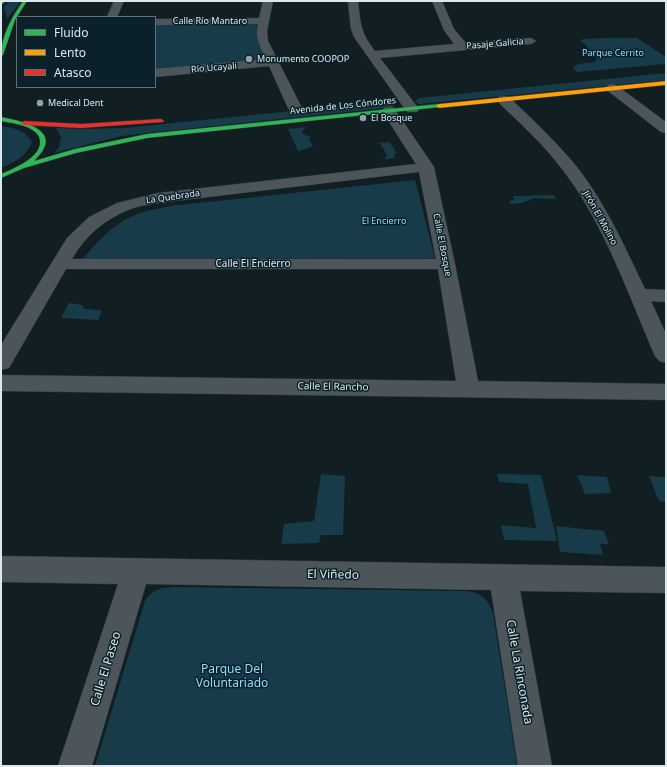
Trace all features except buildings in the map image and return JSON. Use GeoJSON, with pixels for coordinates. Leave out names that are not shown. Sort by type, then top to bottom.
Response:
{"type":"FeatureCollection","features":[{"type":"Feature","properties":{"kind":"street"},"geometry":{"type":"LineString","coordinates":[[1,4],[4,1]]}},
{"type":"Feature","properties":{"kind":"street"},"geometry":{"type":"LineString","coordinates":[[16,16],[25,1]]}},
{"type":"Feature","properties":{"kind":"street"},"geometry":{"type":"LineString","coordinates":[[112,16],[119,1]]}},
{"type":"Feature","properties":{"kind":"street"},"geometry":{"type":"LineString","coordinates":[[268,1],[262,31],[263,41],[295,108]]}},
{"type":"Feature","properties":{"kind":"street"},"geometry":{"type":"LineString","coordinates":[[353,1],[356,29],[359,37],[412,109]]}},
{"type":"Feature","properties":{"kind":"street"},"geometry":{"type":"LineString","coordinates":[[437,1],[449,30],[460,43],[460,47]]}},
{"type":"Feature","properties":{"kind":"street"},"geometry":{"type":"LineString","coordinates":[[1,55],[14,28],[14,20],[16,17]]}},
{"type":"Feature","properties":{"kind":"street","name":"Calle Río Mantaro"},"geometry":{"type":"LineString","coordinates":[[156,22],[264,22]]}},
{"type":"Feature","properties":{"kind":"street","name":"Pasaje Galicia"},"geometry":{"type":"LineString","coordinates":[[371,55],[531,41]]}},
{"type":"Feature","properties":{"kind":"street","name":"Río Ucayali"},"geometry":{"type":"LineString","coordinates":[[156,74],[273,62]]}},
{"type":"Feature","properties":{"kind":"street","name":"Avenida de Los Cóndores"},"geometry":{"type":"LineString","coordinates":[[25,166],[75,151],[147,136],[389,105],[412,109],[666,83]]}},
{"type":"Feature","properties":{"kind":"street"},"geometry":{"type":"LineString","coordinates":[[612,88],[666,129]]}},
{"type":"Feature","properties":{"kind":"street","name":"Avenida de Los Cóndores"},"geometry":{"type":"LineString","coordinates":[[389,105],[403,97],[417,96]]}},
{"type":"Feature","properties":{"kind":"street","name":"Jirón El Molino"},"geometry":{"type":"LineString","coordinates":[[504,100],[542,136],[568,166],[582,186],[610,233],[666,356]]}},
{"type":"Feature","properties":{"kind":"street","name":"Calle El Bosque"},"geometry":{"type":"LineString","coordinates":[[389,105],[426,167],[446,264],[468,389]]}},
{"type":"Feature","properties":{"kind":"street"},"geometry":{"type":"LineString","coordinates":[[1,176],[25,166],[44,147],[45,140],[43,134],[38,129],[22,122],[4,110]]}},
{"type":"Feature","properties":{"kind":"street"},"geometry":{"type":"LineString","coordinates":[[1,119],[81,126],[115,125],[174,119]]}},
{"type":"Feature","properties":{"kind":"street","name":"La Quebrada"},"geometry":{"type":"LineString","coordinates":[[1,363],[73,242],[95,221],[123,206],[158,198],[426,167]]}},
{"type":"Feature","properties":{"kind":"street","name":"Calle El Encierro"},"geometry":{"type":"LineString","coordinates":[[60,264],[446,264]]}},
{"type":"Feature","properties":{"kind":"street"},"geometry":{"type":"LineString","coordinates":[[638,295],[666,296]]}},
{"type":"Feature","properties":{"kind":"street","name":"Calle El Rancho"},"geometry":{"type":"LineString","coordinates":[[1,383],[666,392]]}},
{"type":"Feature","properties":{"kind":"street","name":"El Viñedo"},"geometry":{"type":"LineString","coordinates":[[1,569],[666,580]]}},
{"type":"Feature","properties":{"kind":"street","name":"Calle El Paseo"},"geometry":{"type":"LineString","coordinates":[[76,766],[136,571]]}},
{"type":"Feature","properties":{"kind":"street","name":"Calle La Rinconada"},"geometry":{"type":"LineString","coordinates":[[503,577],[535,766]]}},
{"type":"Feature","properties":{"kind":"green space"},"geometry":{"type":"Polygon","coordinates":[[[9,1],[21,1],[7,19],[4,7],[9,1]]]}},
{"type":"Feature","properties":{"kind":"green space"},"geometry":{"type":"Polygon","coordinates":[[[156,24],[255,24],[258,27],[258,41],[264,59],[156,71],[156,24]]]}},
{"type":"Feature","properties":{"kind":"green space","name":"Parque Cerrito"},"geometry":{"type":"Polygon","coordinates":[[[637,38],[666,57],[666,64],[577,72],[573,68],[578,64],[595,62],[597,59],[584,43],[580,42],[583,39],[637,38]]]}},
{"type":"Feature","properties":{"kind":"green space"},"geometry":{"type":"Polygon","coordinates":[[[666,73],[666,80],[419,104],[415,101],[419,98],[666,73]]]}},
{"type":"Feature","properties":{"kind":"green space"},"geometry":{"type":"Polygon","coordinates":[[[390,101],[394,107],[122,136],[54,153],[59,147],[61,137],[56,128],[124,128],[390,101]]]}},
{"type":"Feature","properties":{"kind":"green space"},"geometry":{"type":"Polygon","coordinates":[[[1,126],[23,132],[32,142],[27,152],[15,161],[1,168],[1,126]]]}},
{"type":"Feature","properties":{"kind":"green space"},"geometry":{"type":"Polygon","coordinates":[[[306,127],[302,132],[303,134],[311,137],[309,139],[313,146],[298,151],[288,129],[306,127]]]}},
{"type":"Feature","properties":{"kind":"green space"},"geometry":{"type":"Polygon","coordinates":[[[390,142],[397,154],[394,155],[395,158],[382,160],[387,156],[382,146],[378,143],[390,142]]]}},
{"type":"Feature","properties":{"kind":"green space","name":"El Encierro"},"geometry":{"type":"Polygon","coordinates":[[[415,180],[435,258],[83,259],[101,238],[116,226],[132,216],[151,210],[170,206],[415,180]]]}},
{"type":"Feature","properties":{"kind":"green space"},"geometry":{"type":"Polygon","coordinates":[[[554,195],[556,199],[535,198],[522,203],[511,204],[509,201],[514,200],[513,196],[554,195]]]}},
{"type":"Feature","properties":{"kind":"green space"},"geometry":{"type":"Polygon","coordinates":[[[69,303],[82,305],[84,309],[102,310],[98,320],[61,318],[69,303]]]}},
{"type":"Feature","properties":{"kind":"green space"},"geometry":{"type":"Polygon","coordinates":[[[321,474],[345,476],[343,535],[321,535],[319,543],[281,544],[284,524],[314,521],[321,474]]]}},
{"type":"Feature","properties":{"kind":"green space"},"geometry":{"type":"Polygon","coordinates":[[[497,474],[541,475],[557,541],[504,540],[501,525],[536,528],[528,484],[499,482],[497,474]]]}},
{"type":"Feature","properties":{"kind":"green space"},"geometry":{"type":"Polygon","coordinates":[[[577,475],[607,477],[611,493],[585,494],[577,475]]]}},
{"type":"Feature","properties":{"kind":"green space"},"geometry":{"type":"Polygon","coordinates":[[[649,476],[666,477],[666,502],[659,501],[649,476]]]}},
{"type":"Feature","properties":{"kind":"green space"},"geometry":{"type":"Polygon","coordinates":[[[556,526],[604,531],[609,544],[600,544],[603,555],[560,552],[556,526]]]}},
{"type":"Feature","properties":{"kind":"green space","name":"Parque Del Voluntariado"},"geometry":{"type":"Polygon","coordinates":[[[173,587],[466,591],[480,595],[489,604],[493,613],[517,766],[95,766],[145,601],[150,594],[157,590],[173,587]]]}},
{"type":"Feature","properties":{"kind":"traffic: fast"},"geometry":{"type":"LineString","coordinates":[[1,4],[4,1]]}},
{"type":"Feature","properties":{"kind":"traffic: fast"},"geometry":{"type":"LineString","coordinates":[[1,55],[13,20],[25,1]]}},
{"type":"Feature","properties":{"kind":"traffic: fast"},"geometry":{"type":"LineString","coordinates":[[25,166],[75,151],[147,136],[439,106]]}},
{"type":"Feature","properties":{"kind":"traffic: fast"},"geometry":{"type":"LineString","coordinates":[[1,119],[21,123],[35,129],[42,136],[44,144],[40,153],[31,161],[18,169],[1,176]]}},
{"type":"Feature","properties":{"kind":"traffic: slow"},"geometry":{"type":"LineString","coordinates":[[439,106],[666,83]]}},
{"type":"Feature","properties":{"kind":"traffic: jam"},"geometry":{"type":"LineString","coordinates":[[24,123],[81,126],[161,121]]}},
{"type":"Feature","properties":{"kind":"place","name":"Monumento COOPOP"},"geometry":{"type":"Point","coordinates":[249,59]}},
{"type":"Feature","properties":{"kind":"place","name":"Medical Dent"},"geometry":{"type":"Point","coordinates":[40,103]}},
{"type":"Feature","properties":{"kind":"place","name":"El Bosque"},"geometry":{"type":"Point","coordinates":[363,118]}}]}
